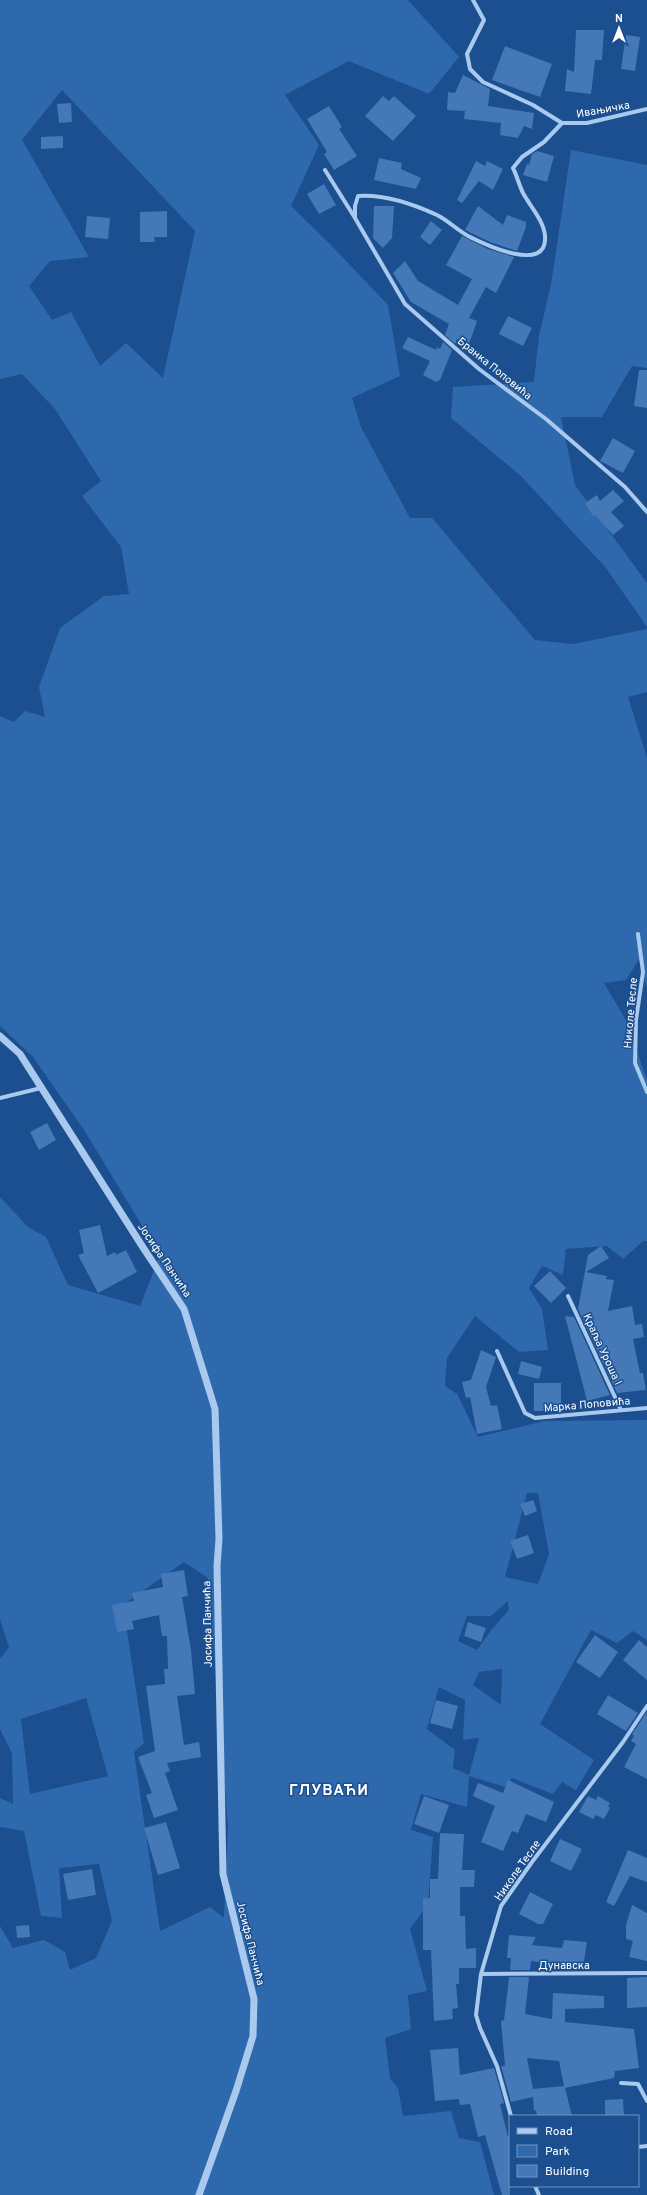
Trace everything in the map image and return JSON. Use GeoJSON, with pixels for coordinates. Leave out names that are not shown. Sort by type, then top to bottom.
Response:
{"type":"FeatureCollection","features":[{"type":"Feature","properties":{"kind":"street"},"geometry":{"type":"LineString","coordinates":[[355,218],[355,206],[358,196],[380,196],[438,216],[469,236],[508,252],[528,256],[539,253],[545,245],[545,235],[542,224],[522,191],[513,168],[522,157],[544,142],[562,123],[533,105],[483,82],[470,69],[467,54],[484,20],[473,0]]}},
{"type":"Feature","properties":{"kind":"street","name":"Ивањичка"},"geometry":{"type":"LineString","coordinates":[[562,123],[587,123],[647,109]]}},
{"type":"Feature","properties":{"kind":"street","name":"Бранка Поповића"},"geometry":{"type":"LineString","coordinates":[[325,170],[405,304],[479,369],[546,420],[625,487],[647,512]]}},
{"type":"Feature","properties":{"kind":"street","name":"Николе Тесле"},"geometry":{"type":"LineString","coordinates":[[638,934],[642,972],[636,1020],[635,1063],[647,1092]]}},
{"type":"Feature","properties":{"kind":"street","name":"Јосифа Панчића"},"geometry":{"type":"LineString","coordinates":[[0,1036],[20,1054],[184,1309],[215,1409],[219,1539],[217,1566],[222,1868],[254,1999],[253,2036],[236,2090],[199,2195]]}},
{"type":"Feature","properties":{"kind":"street"},"geometry":{"type":"LineString","coordinates":[[0,1098],[41,1088]]}},
{"type":"Feature","properties":{"kind":"street","name":"Краља Уроша I"},"geometry":{"type":"LineString","coordinates":[[568,1296],[621,1410]]}},
{"type":"Feature","properties":{"kind":"street","name":"Марка Поповића"},"geometry":{"type":"LineString","coordinates":[[497,1351],[525,1413],[535,1418],[647,1408]]}},
{"type":"Feature","properties":{"kind":"street","name":"Николе Тесле"},"geometry":{"type":"LineString","coordinates":[[511,2115],[497,2066],[480,2028],[476,2015],[481,1974],[501,1906],[532,1862],[623,1742],[647,1706]]}},
{"type":"Feature","properties":{"kind":"street","name":"Дунавска"},"geometry":{"type":"LineString","coordinates":[[481,1974],[647,1973]]}},
{"type":"Feature","properties":{"kind":"street"},"geometry":{"type":"LineString","coordinates":[[621,2083],[638,2084],[647,2101]]}},
{"type":"Feature","properties":{"kind":"green space"},"geometry":{"type":"Polygon","coordinates":[[[0,0],[408,0],[459,57],[429,94],[349,61],[285,95],[319,145],[291,206],[329,243],[388,305],[400,376],[352,398],[361,427],[410,518],[432,518],[535,640],[573,644],[647,629],[647,692],[628,697],[647,758],[647,988],[639,959],[626,980],[604,983],[627,1022],[647,1080],[647,1241],[643,1241],[623,1259],[607,1246],[566,1249],[563,1275],[542,1266],[529,1288],[542,1309],[548,1350],[519,1352],[475,1316],[447,1358],[445,1386],[457,1394],[478,1437],[544,1421],[647,1420],[647,1640],[633,1631],[617,1643],[591,1630],[540,1724],[594,1760],[576,1790],[562,1782],[553,1794],[512,1778],[505,1787],[469,1776],[467,1807],[421,1794],[411,1830],[433,1837],[428,1904],[410,1929],[427,1991],[408,1995],[411,2029],[385,2038],[390,2078],[398,2088],[403,2116],[451,2111],[459,2138],[480,2142],[494,2195],[0,2195],[0,1926],[13,1948],[44,1940],[65,1952],[70,1970],[96,1958],[112,1921],[99,1864],[59,1868],[62,1918],[41,1916],[24,1831],[0,1827],[0,1798],[13,1804],[12,1753],[0,1729],[0,1659],[9,1647],[0,1619],[0,1197],[28,1227],[46,1237],[68,1285],[140,1306],[160,1255],[84,1130],[33,1057],[0,1026],[0,716],[14,722],[25,711],[45,717],[39,687],[60,628],[104,596],[129,594],[121,547],[82,496],[101,481],[55,409],[22,374],[0,379],[0,0]],[[62,90],[22,140],[89,257],[50,261],[29,286],[52,320],[71,312],[100,366],[126,343],[163,378],[195,231],[62,90]],[[527,1493],[505,1577],[538,1584],[549,1554],[538,1493],[527,1493]],[[184,1562],[123,1605],[144,1743],[134,1752],[160,1931],[210,1907],[224,1918],[228,1827],[208,1578],[184,1562]],[[508,1601],[491,1616],[467,1616],[458,1641],[477,1650],[492,1629],[509,1610],[508,1601]],[[502,1669],[479,1672],[473,1685],[501,1705],[502,1669]],[[439,1687],[427,1729],[455,1750],[453,1768],[469,1775],[479,1738],[463,1740],[465,1700],[439,1687]],[[86,1698],[21,1719],[30,1794],[108,1776],[86,1698]]]}},
{"type":"Feature","properties":{"kind":"green space"},"geometry":{"type":"Polygon","coordinates":[[[571,150],[647,165],[647,368],[632,366],[602,417],[561,417],[575,485],[647,583],[647,627],[606,568],[520,475],[451,418],[453,387],[534,382],[539,335],[551,285],[571,150]]]}},
{"type":"Feature","properties":{"kind":"building"},"geometry":{"type":"Polygon","coordinates":[[[576,30],[604,30],[602,60],[595,60],[591,94],[565,91],[567,69],[574,72],[576,30]]]}},
{"type":"Feature","properties":{"kind":"building"},"geometry":{"type":"Polygon","coordinates":[[[626,35],[640,37],[635,71],[621,69],[626,35]]]}},
{"type":"Feature","properties":{"kind":"building"},"geometry":{"type":"Polygon","coordinates":[[[505,46],[552,64],[540,97],[492,80],[505,46]]]}},
{"type":"Feature","properties":{"kind":"building"},"geometry":{"type":"Polygon","coordinates":[[[463,75],[490,89],[488,106],[534,113],[532,129],[524,126],[518,138],[500,135],[501,123],[464,119],[465,111],[447,110],[448,92],[455,93],[463,75]]]}},
{"type":"Feature","properties":{"kind":"building"},"geometry":{"type":"Polygon","coordinates":[[[383,96],[389,101],[394,96],[416,116],[393,141],[365,116],[383,96]]]}},
{"type":"Feature","properties":{"kind":"building"},"geometry":{"type":"Polygon","coordinates":[[[71,103],[72,122],[59,123],[57,104],[71,103]]]}},
{"type":"Feature","properties":{"kind":"building"},"geometry":{"type":"Polygon","coordinates":[[[329,106],[342,127],[339,129],[357,156],[334,170],[324,154],[327,152],[307,119],[329,106]]]}},
{"type":"Feature","properties":{"kind":"building"},"geometry":{"type":"Polygon","coordinates":[[[63,136],[63,148],[41,149],[41,137],[63,136]]]}},
{"type":"Feature","properties":{"kind":"building"},"geometry":{"type":"Polygon","coordinates":[[[537,151],[554,156],[547,182],[523,175],[527,164],[529,165],[532,154],[537,151]]]}},
{"type":"Feature","properties":{"kind":"building"},"geometry":{"type":"Polygon","coordinates":[[[379,158],[402,163],[401,169],[421,178],[416,189],[374,180],[379,158]]]}},
{"type":"Feature","properties":{"kind":"building"},"geometry":{"type":"Polygon","coordinates":[[[476,161],[485,166],[487,161],[503,169],[493,190],[479,181],[462,203],[457,200],[476,161]]]}},
{"type":"Feature","properties":{"kind":"building"},"geometry":{"type":"Polygon","coordinates":[[[324,184],[336,205],[319,214],[307,194],[324,184]]]}},
{"type":"Feature","properties":{"kind":"building"},"geometry":{"type":"Polygon","coordinates":[[[374,206],[394,206],[392,238],[383,248],[373,238],[374,206]]]}},
{"type":"Feature","properties":{"kind":"building"},"geometry":{"type":"Polygon","coordinates":[[[478,206],[503,225],[507,215],[526,222],[526,227],[517,251],[490,242],[465,230],[478,206]]]}},
{"type":"Feature","properties":{"kind":"building"},"geometry":{"type":"Polygon","coordinates":[[[167,211],[167,237],[154,237],[155,242],[140,242],[140,212],[167,211]]]}},
{"type":"Feature","properties":{"kind":"building"},"geometry":{"type":"Polygon","coordinates":[[[87,216],[110,218],[108,239],[85,237],[87,216]]]}},
{"type":"Feature","properties":{"kind":"building"},"geometry":{"type":"Polygon","coordinates":[[[431,221],[442,230],[430,245],[420,237],[431,221]]]}},
{"type":"Feature","properties":{"kind":"building"},"geometry":{"type":"Polygon","coordinates":[[[462,236],[488,249],[514,257],[496,293],[486,287],[469,318],[477,321],[469,344],[457,339],[455,344],[445,335],[449,324],[411,302],[393,273],[405,261],[418,281],[458,305],[472,279],[446,265],[462,236]]]}},
{"type":"Feature","properties":{"kind":"building"},"geometry":{"type":"Polygon","coordinates":[[[508,316],[532,328],[523,346],[499,334],[508,316]]]}},
{"type":"Feature","properties":{"kind":"building"},"geometry":{"type":"Polygon","coordinates":[[[408,337],[436,350],[437,347],[440,349],[443,342],[452,350],[440,380],[436,382],[423,375],[430,361],[402,348],[408,337]]]}},
{"type":"Feature","properties":{"kind":"building"},"geometry":{"type":"Polygon","coordinates":[[[639,370],[647,370],[647,408],[634,406],[639,370]]]}},
{"type":"Feature","properties":{"kind":"building"},"geometry":{"type":"Polygon","coordinates":[[[613,438],[635,451],[623,473],[600,461],[613,438]]]}},
{"type":"Feature","properties":{"kind":"building"},"geometry":{"type":"Polygon","coordinates":[[[613,490],[624,501],[611,512],[624,526],[613,535],[595,515],[593,516],[585,503],[597,495],[600,501],[613,490]]]}},
{"type":"Feature","properties":{"kind":"building"},"geometry":{"type":"Polygon","coordinates":[[[47,1123],[56,1140],[39,1150],[30,1132],[47,1123]]]}},
{"type":"Feature","properties":{"kind":"building"},"geometry":{"type":"Polygon","coordinates":[[[100,1225],[107,1256],[115,1252],[116,1255],[126,1250],[137,1272],[98,1293],[78,1255],[84,1253],[79,1230],[100,1225]]]}},
{"type":"Feature","properties":{"kind":"building"},"geometry":{"type":"Polygon","coordinates":[[[601,1246],[609,1258],[586,1272],[607,1276],[606,1279],[614,1280],[608,1311],[632,1306],[635,1325],[642,1324],[644,1337],[633,1339],[640,1373],[643,1373],[646,1390],[617,1393],[578,1309],[588,1255],[601,1246]]]}},
{"type":"Feature","properties":{"kind":"building"},"geometry":{"type":"Polygon","coordinates":[[[550,1271],[566,1288],[551,1303],[534,1286],[550,1271]]]}},
{"type":"Feature","properties":{"kind":"building"},"geometry":{"type":"Polygon","coordinates":[[[565,1316],[574,1317],[610,1395],[587,1401],[565,1316]]]}},
{"type":"Feature","properties":{"kind":"building"},"geometry":{"type":"Polygon","coordinates":[[[481,1350],[496,1357],[486,1387],[491,1406],[497,1405],[502,1429],[477,1434],[470,1397],[466,1398],[462,1382],[471,1380],[481,1350]]]}},
{"type":"Feature","properties":{"kind":"building"},"geometry":{"type":"Polygon","coordinates":[[[521,1361],[542,1367],[539,1379],[518,1374],[521,1361]]]}},
{"type":"Feature","properties":{"kind":"building"},"geometry":{"type":"Polygon","coordinates":[[[534,1383],[561,1383],[561,1411],[534,1411],[534,1383]]]}},
{"type":"Feature","properties":{"kind":"building"},"geometry":{"type":"Polygon","coordinates":[[[533,1500],[537,1511],[525,1516],[520,1504],[533,1500]]]}},
{"type":"Feature","properties":{"kind":"building"},"geometry":{"type":"Polygon","coordinates":[[[528,1535],[534,1553],[517,1559],[510,1541],[528,1535]]]}},
{"type":"Feature","properties":{"kind":"building"},"geometry":{"type":"Polygon","coordinates":[[[184,1570],[188,1596],[182,1597],[191,1650],[195,1694],[177,1696],[184,1745],[199,1742],[201,1757],[167,1763],[170,1771],[165,1773],[178,1810],[154,1818],[146,1795],[152,1793],[138,1757],[155,1751],[146,1686],[165,1684],[164,1669],[168,1669],[167,1636],[162,1636],[159,1615],[132,1621],[134,1629],[117,1632],[112,1605],[134,1601],[132,1593],[163,1587],[161,1574],[184,1570]]]}},
{"type":"Feature","properties":{"kind":"building"},"geometry":{"type":"Polygon","coordinates":[[[468,1622],[486,1628],[481,1642],[464,1636],[468,1622]]]}},
{"type":"Feature","properties":{"kind":"building"},"geometry":{"type":"Polygon","coordinates":[[[595,1635],[618,1652],[600,1678],[576,1662],[595,1635]]]}},
{"type":"Feature","properties":{"kind":"building"},"geometry":{"type":"Polygon","coordinates":[[[639,1640],[647,1647],[647,1680],[623,1660],[639,1640]]]}},
{"type":"Feature","properties":{"kind":"building"},"geometry":{"type":"Polygon","coordinates":[[[608,1695],[638,1713],[626,1731],[597,1714],[608,1695]]]}},
{"type":"Feature","properties":{"kind":"building"},"geometry":{"type":"Polygon","coordinates":[[[436,1700],[458,1706],[452,1729],[430,1723],[436,1700]]]}},
{"type":"Feature","properties":{"kind":"building"},"geometry":{"type":"Polygon","coordinates":[[[647,1712],[647,1779],[624,1767],[636,1744],[631,1741],[634,1736],[632,1734],[647,1712]]]}},
{"type":"Feature","properties":{"kind":"building"},"geometry":{"type":"Polygon","coordinates":[[[508,1780],[554,1802],[546,1822],[526,1814],[518,1833],[512,1831],[503,1851],[481,1842],[495,1806],[473,1796],[478,1783],[503,1793],[508,1780]]]}},
{"type":"Feature","properties":{"kind":"building"},"geometry":{"type":"Polygon","coordinates":[[[424,1796],[449,1805],[439,1833],[414,1824],[424,1796]]]}},
{"type":"Feature","properties":{"kind":"building"},"geometry":{"type":"Polygon","coordinates":[[[588,1796],[596,1800],[598,1796],[610,1803],[608,1806],[610,1808],[604,1819],[596,1815],[593,1819],[579,1812],[588,1796]]]}},
{"type":"Feature","properties":{"kind":"building"},"geometry":{"type":"Polygon","coordinates":[[[166,1822],[180,1868],[158,1875],[144,1828],[166,1822]]]}},
{"type":"Feature","properties":{"kind":"building"},"geometry":{"type":"Polygon","coordinates":[[[440,1833],[464,1834],[462,1870],[475,1870],[474,1887],[460,1887],[460,1916],[465,1916],[466,1949],[476,1948],[476,1968],[459,1968],[459,1984],[456,1984],[458,2008],[452,2009],[453,2019],[434,2021],[431,1950],[423,1950],[423,1898],[430,1898],[430,1879],[438,1879],[440,1833]]]}},
{"type":"Feature","properties":{"kind":"building"},"geometry":{"type":"Polygon","coordinates":[[[560,1839],[582,1849],[571,1871],[550,1861],[560,1839]]]}},
{"type":"Feature","properties":{"kind":"building"},"geometry":{"type":"Polygon","coordinates":[[[628,1850],[647,1858],[647,1882],[630,1876],[614,1906],[606,1902],[628,1850]]]}},
{"type":"Feature","properties":{"kind":"building"},"geometry":{"type":"Polygon","coordinates":[[[92,1869],[96,1895],[68,1900],[63,1874],[92,1869]]]}},
{"type":"Feature","properties":{"kind":"building"},"geometry":{"type":"Polygon","coordinates":[[[530,1892],[553,1904],[543,1924],[538,1924],[519,1914],[530,1892]]]}},
{"type":"Feature","properties":{"kind":"building"},"geometry":{"type":"Polygon","coordinates":[[[632,1905],[647,1913],[647,1961],[629,1957],[633,1941],[626,1939],[626,1925],[632,1905]]]}},
{"type":"Feature","properties":{"kind":"building"},"geometry":{"type":"Polygon","coordinates":[[[29,1925],[30,1937],[17,1938],[16,1926],[29,1925]]]}},
{"type":"Feature","properties":{"kind":"building"},"geometry":{"type":"Polygon","coordinates":[[[509,1935],[536,1937],[532,1945],[562,1948],[564,1940],[587,1942],[583,1967],[531,1961],[530,1970],[510,1970],[511,1958],[507,1958],[509,1935]]]}},
{"type":"Feature","properties":{"kind":"building"},"geometry":{"type":"Polygon","coordinates":[[[509,1977],[529,1977],[525,2014],[552,2019],[553,1993],[604,1996],[604,2008],[565,2009],[565,2022],[634,2029],[639,2068],[615,2071],[614,2078],[565,2088],[572,2115],[537,2115],[536,2110],[534,2111],[533,2097],[511,2102],[501,2066],[505,2066],[501,2021],[504,2020],[509,1977]],[[527,2058],[533,2089],[564,2086],[559,2061],[527,2058]]]}},
{"type":"Feature","properties":{"kind":"building"},"geometry":{"type":"Polygon","coordinates":[[[647,1977],[647,2007],[627,2008],[627,1978],[647,1977]]]}},
{"type":"Feature","properties":{"kind":"building"},"geometry":{"type":"Polygon","coordinates":[[[458,2048],[460,2075],[494,2068],[504,2103],[500,2104],[509,2136],[510,2195],[502,2195],[485,2135],[478,2137],[470,2104],[460,2105],[459,2099],[435,2101],[430,2050],[458,2048]]]}},
{"type":"Feature","properties":{"kind":"building"},"geometry":{"type":"Polygon","coordinates":[[[623,2099],[624,2115],[605,2115],[605,2100],[623,2099]]]}},
{"type":"Feature","properties":{"kind":"district","name":"ГЛУВАЋИ"},"geometry":{"type":"Point","coordinates":[329,1790]}}]}
